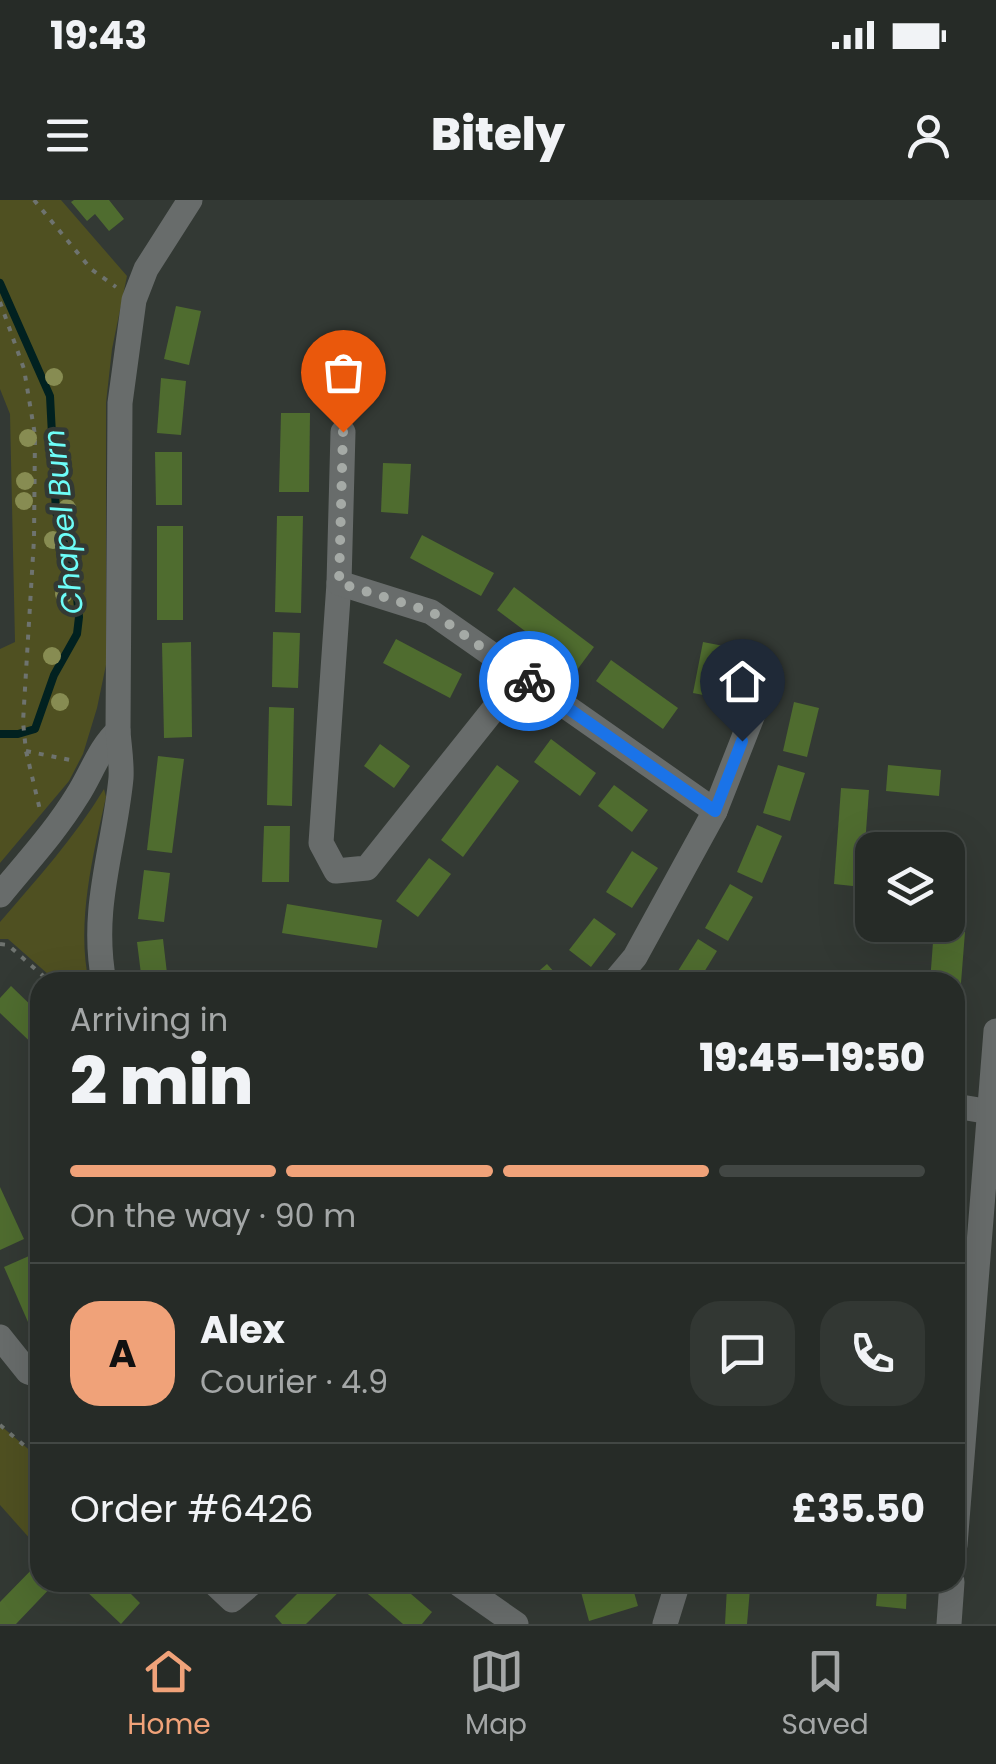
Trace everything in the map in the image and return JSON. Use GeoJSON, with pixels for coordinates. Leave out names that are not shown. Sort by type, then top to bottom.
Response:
{"type":"FeatureCollection","features":[{"type":"Feature","properties":{"kind":"street"},"geometry":{"type":"LineString","coordinates":[[103,972],[98,920],[121,774],[120,403],[134,300],[146,269],[190,200]]}},
{"type":"Feature","properties":{"kind":"street"},"geometry":{"type":"LineString","coordinates":[[343,432],[339,583],[321,843],[336,871],[367,868],[521,675]]}},
{"type":"Feature","properties":{"kind":"street"},"geometry":{"type":"LineString","coordinates":[[339,583],[432,612],[715,811]]}},
{"type":"Feature","properties":{"kind":"street"},"geometry":{"type":"LineString","coordinates":[[622,972],[635,957],[715,811],[770,672]]}},
{"type":"Feature","properties":{"kind":"street"},"geometry":{"type":"LineString","coordinates":[[0,895],[77,797],[108,740],[118,731]]}},
{"type":"Feature","properties":{"kind":"street"},"geometry":{"type":"LineString","coordinates":[[965,1467],[984,1319],[996,1031]]}},
{"type":"Feature","properties":{"kind":"street"},"geometry":{"type":"LineString","coordinates":[[965,1108],[993,1113]]}},
{"type":"Feature","properties":{"kind":"street"},"geometry":{"type":"LineString","coordinates":[[0,1338],[30,1373]]}},
{"type":"Feature","properties":{"kind":"street"},"geometry":{"type":"LineString","coordinates":[[470,1592],[516,1624]]}},
{"type":"Feature","properties":{"kind":"street"},"geometry":{"type":"LineString","coordinates":[[665,1624],[675,1592]]}},
{"type":"Feature","properties":{"kind":"street"},"geometry":{"type":"LineString","coordinates":[[949,1624],[951,1592]]}},
{"type":"Feature","properties":{"kind":"path"},"geometry":{"type":"LineString","coordinates":[[34,200],[91,269],[134,300]]}},
{"type":"Feature","properties":{"kind":"path"},"geometry":{"type":"LineString","coordinates":[[0,302],[24,369],[35,436],[34,539],[22,722],[39,809],[53,830]]}},
{"type":"Feature","properties":{"kind":"path"},"geometry":{"type":"LineString","coordinates":[[26,751],[95,765]]}},
{"type":"Feature","properties":{"kind":"path"},"geometry":{"type":"LineString","coordinates":[[0,944],[8,945],[39,972]]}},
{"type":"Feature","properties":{"kind":"path"},"geometry":{"type":"LineString","coordinates":[[0,1424],[30,1451]]}},
{"type":"Feature","properties":{"kind":"shaded area"},"geometry":{"type":"Polygon","coordinates":[[[0,200],[61,200],[127,276],[106,403],[106,665],[97,708],[83,754],[69,781],[0,863],[0,649],[15,642],[10,414],[0,389],[0,200]]]}},
{"type":"Feature","properties":{"kind":"shaded area"},"geometry":{"type":"Polygon","coordinates":[[[104,789],[106,797],[85,913],[87,972],[46,972],[8,939],[0,939],[0,922],[104,789]]]}},
{"type":"Feature","properties":{"kind":"shaded area"},"geometry":{"type":"Polygon","coordinates":[[[0,1425],[30,1450],[30,1539],[0,1505],[0,1425]]]}},
{"type":"Feature","properties":{"kind":"building"},"geometry":{"type":"Polygon","coordinates":[[[109,200],[124,219],[109,231],[95,214],[87,221],[71,202],[109,200]]]}},
{"type":"Feature","properties":{"kind":"building"},"geometry":{"type":"Polygon","coordinates":[[[176,306],[201,311],[189,365],[164,359],[176,306]]]}},
{"type":"Feature","properties":{"kind":"building"},"geometry":{"type":"Polygon","coordinates":[[[161,378],[186,381],[181,435],[157,433],[161,378]]]}},
{"type":"Feature","properties":{"kind":"building"},"geometry":{"type":"Polygon","coordinates":[[[281,413],[310,413],[309,492],[279,492],[281,413]]]}},
{"type":"Feature","properties":{"kind":"building"},"geometry":{"type":"Polygon","coordinates":[[[155,452],[182,452],[182,505],[156,505],[155,452]]]}},
{"type":"Feature","properties":{"kind":"building"},"geometry":{"type":"Polygon","coordinates":[[[383,463],[411,464],[408,514],[381,512],[383,463]]]}},
{"type":"Feature","properties":{"kind":"building"},"geometry":{"type":"Polygon","coordinates":[[[277,516],[303,516],[301,613],[275,612],[277,516]]]}},
{"type":"Feature","properties":{"kind":"building"},"geometry":{"type":"Polygon","coordinates":[[[157,526],[183,526],[183,620],[157,620],[157,526]]]}},
{"type":"Feature","properties":{"kind":"building"},"geometry":{"type":"Polygon","coordinates":[[[422,535],[494,573],[481,596],[410,558],[422,535]]]}},
{"type":"Feature","properties":{"kind":"building"},"geometry":{"type":"Polygon","coordinates":[[[514,587],[594,647],[577,670],[497,610],[514,587]]]}},
{"type":"Feature","properties":{"kind":"building"},"geometry":{"type":"Polygon","coordinates":[[[273,632],[300,633],[298,688],[272,687],[273,632]]]}},
{"type":"Feature","properties":{"kind":"building"},"geometry":{"type":"Polygon","coordinates":[[[396,639],[462,674],[450,698],[383,663],[396,639]]]}},
{"type":"Feature","properties":{"kind":"building"},"geometry":{"type":"Polygon","coordinates":[[[191,642],[192,737],[164,738],[162,643],[191,642]]]}},
{"type":"Feature","properties":{"kind":"building"},"geometry":{"type":"Polygon","coordinates":[[[703,642],[734,648],[724,699],[693,693],[703,642]]]}},
{"type":"Feature","properties":{"kind":"building"},"geometry":{"type":"Polygon","coordinates":[[[611,660],[678,708],[663,729],[596,681],[611,660]]]}},
{"type":"Feature","properties":{"kind":"building"},"geometry":{"type":"Polygon","coordinates":[[[794,702],[819,708],[807,757],[783,751],[794,702]]]}},
{"type":"Feature","properties":{"kind":"building"},"geometry":{"type":"Polygon","coordinates":[[[269,707],[294,708],[292,806],[267,805],[269,707]]]}},
{"type":"Feature","properties":{"kind":"building"},"geometry":{"type":"Polygon","coordinates":[[[551,739],[596,773],[580,796],[534,762],[551,739]]]}},
{"type":"Feature","properties":{"kind":"building"},"geometry":{"type":"Polygon","coordinates":[[[380,744],[410,766],[394,788],[364,766],[380,744]]]}},
{"type":"Feature","properties":{"kind":"building"},"geometry":{"type":"Polygon","coordinates":[[[158,756],[184,759],[172,853],[147,850],[158,756]]]}},
{"type":"Feature","properties":{"kind":"building"},"geometry":{"type":"Polygon","coordinates":[[[497,765],[519,781],[463,857],[441,840],[497,765]]]}},
{"type":"Feature","properties":{"kind":"building"},"geometry":{"type":"Polygon","coordinates":[[[778,765],[805,773],[790,821],[763,813],[778,765]]]}},
{"type":"Feature","properties":{"kind":"building"},"geometry":{"type":"Polygon","coordinates":[[[888,765],[941,770],[939,796],[886,791],[888,765]]]}},
{"type":"Feature","properties":{"kind":"building"},"geometry":{"type":"Polygon","coordinates":[[[614,785],[648,810],[632,832],[598,806],[614,785]]]}},
{"type":"Feature","properties":{"kind":"building"},"geometry":{"type":"Polygon","coordinates":[[[841,788],[869,790],[866,832],[855,832],[855,886],[834,884],[841,788]]]}},
{"type":"Feature","properties":{"kind":"building"},"geometry":{"type":"Polygon","coordinates":[[[757,825],[782,836],[762,883],[737,872],[757,825]]]}},
{"type":"Feature","properties":{"kind":"building"},"geometry":{"type":"Polygon","coordinates":[[[264,826],[290,826],[289,882],[262,882],[264,826]]]}},
{"type":"Feature","properties":{"kind":"building"},"geometry":{"type":"Polygon","coordinates":[[[632,851],[658,868],[632,908],[606,892],[632,851]]]}},
{"type":"Feature","properties":{"kind":"building"},"geometry":{"type":"Polygon","coordinates":[[[429,858],[451,874],[418,917],[396,901],[429,858]]]}},
{"type":"Feature","properties":{"kind":"building"},"geometry":{"type":"Polygon","coordinates":[[[144,870],[170,873],[164,922],[138,919],[144,870]]]}},
{"type":"Feature","properties":{"kind":"building"},"geometry":{"type":"Polygon","coordinates":[[[730,884],[753,897],[728,941],[705,928],[730,884]]]}},
{"type":"Feature","properties":{"kind":"building"},"geometry":{"type":"Polygon","coordinates":[[[287,904],[382,920],[377,948],[282,933],[287,904]]]}},
{"type":"Feature","properties":{"kind":"building"},"geometry":{"type":"Polygon","coordinates":[[[594,918],[616,934],[591,967],[569,950],[594,918]]]}},
{"type":"Feature","properties":{"kind":"building"},"geometry":{"type":"Polygon","coordinates":[[[163,939],[167,972],[141,972],[137,942],[163,939]]]}},
{"type":"Feature","properties":{"kind":"building"},"geometry":{"type":"Polygon","coordinates":[[[698,939],[717,951],[704,972],[677,972],[698,939]]]}},
{"type":"Feature","properties":{"kind":"building"},"geometry":{"type":"Polygon","coordinates":[[[933,942],[964,942],[962,972],[931,972],[933,942]]]}},
{"type":"Feature","properties":{"kind":"building"},"geometry":{"type":"Polygon","coordinates":[[[547,964],[554,972],[538,972],[547,964]]]}},
{"type":"Feature","properties":{"kind":"building"},"geometry":{"type":"Polygon","coordinates":[[[11,986],[30,1004],[30,1042],[0,1013],[0,998],[11,986]]]}},
{"type":"Feature","properties":{"kind":"building"},"geometry":{"type":"Polygon","coordinates":[[[0,1187],[24,1239],[0,1250],[0,1187]]]}},
{"type":"Feature","properties":{"kind":"building"},"geometry":{"type":"Polygon","coordinates":[[[30,1258],[30,1327],[4,1267],[30,1258]]]}},
{"type":"Feature","properties":{"kind":"building"},"geometry":{"type":"Polygon","coordinates":[[[30,1571],[30,1592],[46,1592],[16,1624],[0,1624],[0,1602],[30,1571]]]}},
{"type":"Feature","properties":{"kind":"building"},"geometry":{"type":"Polygon","coordinates":[[[87,1592],[129,1592],[140,1603],[121,1624],[87,1592]]]}},
{"type":"Feature","properties":{"kind":"building"},"geometry":{"type":"Polygon","coordinates":[[[299,1592],[339,1592],[306,1624],[282,1624],[275,1616],[299,1592]]]}},
{"type":"Feature","properties":{"kind":"building"},"geometry":{"type":"Polygon","coordinates":[[[366,1592],[409,1592],[432,1612],[422,1624],[403,1624],[366,1592]]]}},
{"type":"Feature","properties":{"kind":"building"},"geometry":{"type":"Polygon","coordinates":[[[581,1592],[634,1592],[638,1606],[589,1621],[581,1592]]]}},
{"type":"Feature","properties":{"kind":"building"},"geometry":{"type":"Polygon","coordinates":[[[727,1592],[750,1592],[747,1624],[725,1624],[727,1592]]]}},
{"type":"Feature","properties":{"kind":"building"},"geometry":{"type":"Polygon","coordinates":[[[877,1592],[907,1592],[906,1609],[876,1606],[877,1592]]]}},
{"type":"Feature","properties":{"kind":"waterway","name":"Chapel Burn"},"geometry":{"type":"LineString","coordinates":[[0,283],[50,396],[56,512],[76,588],[79,617],[77,634],[54,675],[35,729],[0,734]]}},
{"type":"Feature","properties":{"kind":"way so far"},"geometry":{"type":"LineString","coordinates":[[343,432],[339,583],[432,612],[529,681]]}},
{"type":"Feature","properties":{"kind":"route"},"geometry":{"type":"LineString","coordinates":[[529,681],[715,811],[742,741]]}}]}
